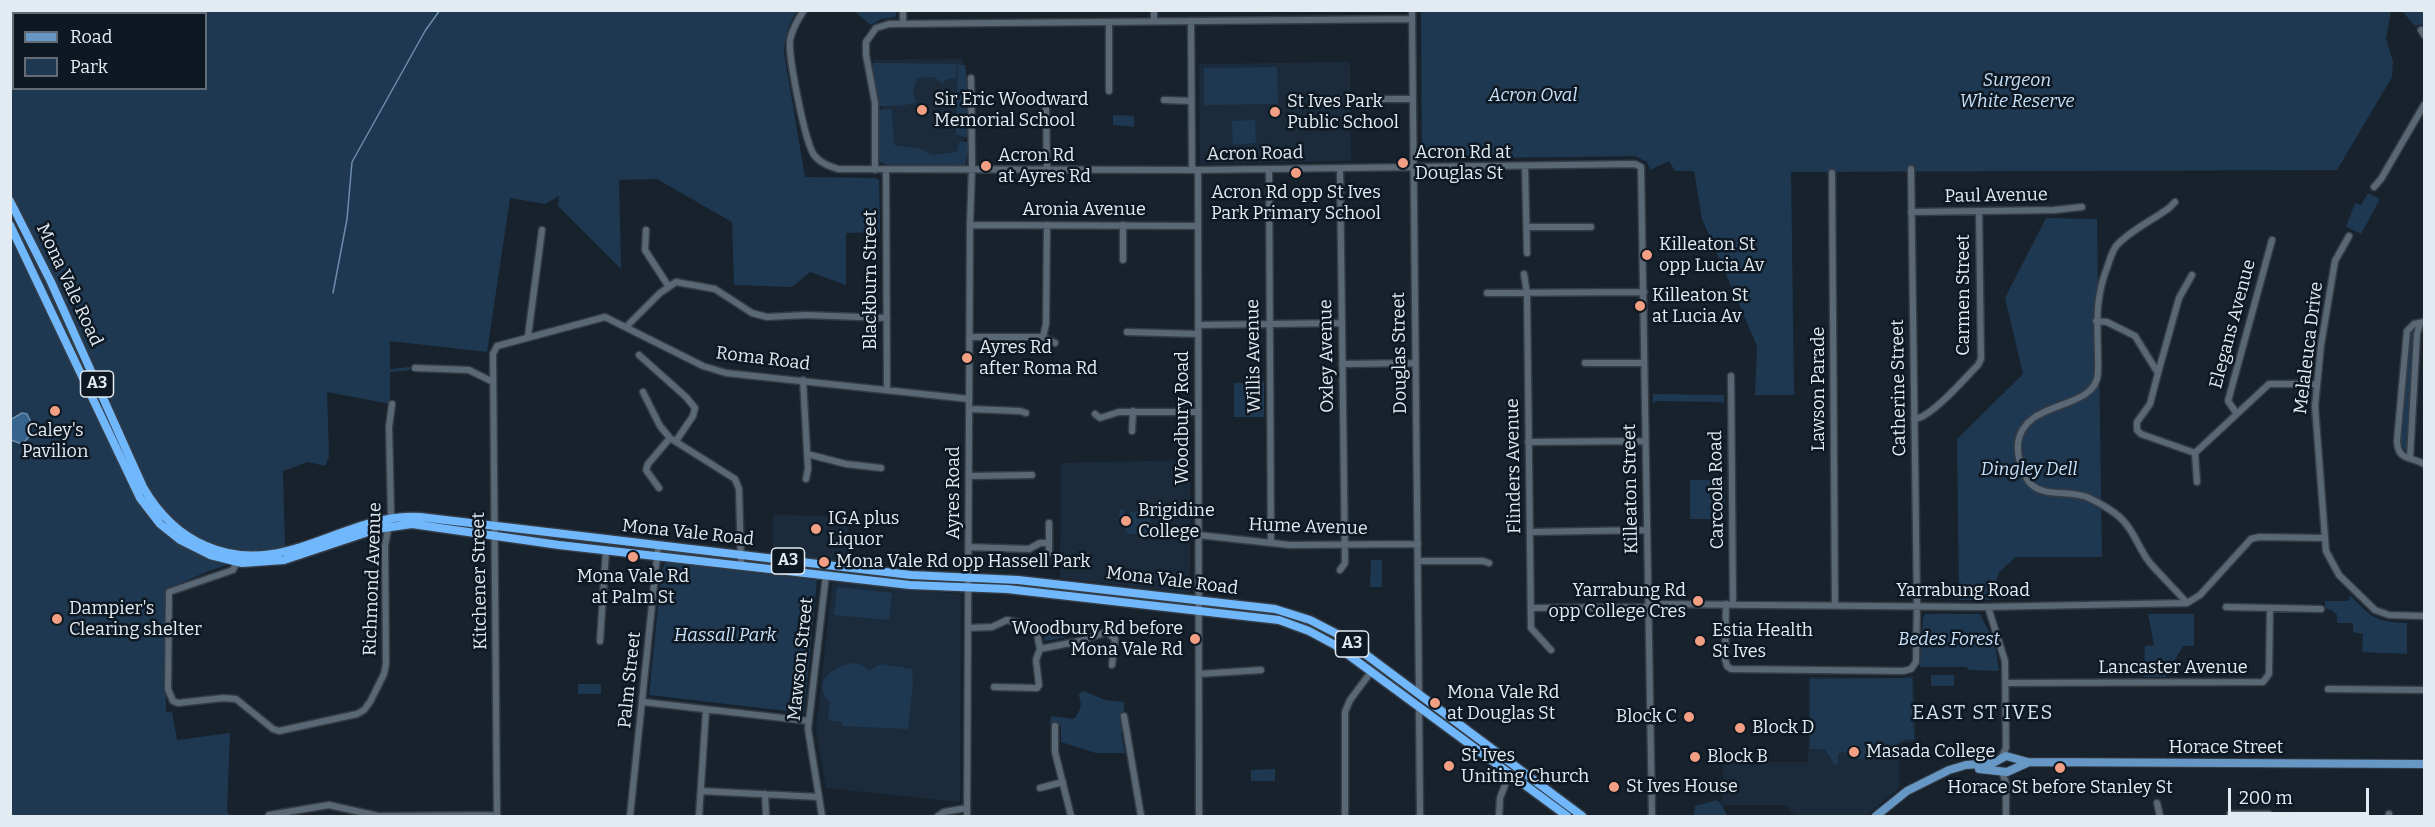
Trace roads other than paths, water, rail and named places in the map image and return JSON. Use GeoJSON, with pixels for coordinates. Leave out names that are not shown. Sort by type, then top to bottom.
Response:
{"type":"FeatureCollection","features":[{"type":"Feature","properties":{"kind":"highway","name":"Mona Vale Road"},"geometry":{"type":"LineString","coordinates":[[10,201],[152,501],[174,526],[187,536],[238,559]]}},
{"type":"Feature","properties":{"kind":"highway","name":"Mona Vale Road"},"geometry":{"type":"LineString","coordinates":[[10,225],[145,505],[160,524],[180,540],[210,555],[238,559],[286,552],[388,523],[420,517],[606,550],[658,551]]}},
{"type":"Feature","properties":{"kind":"highway","name":"Mona Vale Road"},"geometry":{"type":"LineString","coordinates":[[495,531],[740,560],[968,582],[1027,581],[1198,605],[1288,623],[1323,637],[1419,707],[1582,816]]}},
{"type":"Feature","properties":{"kind":"highway","name":"Mona Vale Road"},"geometry":{"type":"LineString","coordinates":[[740,560],[826,575],[939,588],[968,582]]}},
{"type":"Feature","properties":{"kind":"highway","name":"Mona Vale Road"},"geometry":{"type":"LineString","coordinates":[[1198,605],[1275,609],[1310,620],[1341,636],[1419,695],[1567,816]]}},
{"type":"Feature","properties":{"kind":"main road","name":"Horace Street"},"geometry":{"type":"LineString","coordinates":[[1876,816],[1907,791],[1937,774],[1957,767],[1984,764],[2000,759],[2012,758],[2028,762],[2424,764]]}},
{"type":"Feature","properties":{"kind":"main road"},"geometry":{"type":"LineString","coordinates":[[2006,770],[2012,758]]}},
{"type":"Feature","properties":{"kind":"main road"},"geometry":{"type":"LineString","coordinates":[[2000,759],[1998,765],[2006,770]]}},
{"type":"Feature","properties":{"kind":"main road","name":"Horace Street"},"geometry":{"type":"LineString","coordinates":[[2006,770],[2028,762]]}},
{"type":"Feature","properties":{"kind":"main road"},"geometry":{"type":"LineString","coordinates":[[1883,816],[1917,789],[1950,774],[1971,769],[2006,770]]}},
{"type":"Feature","properties":{"kind":"street","name":"Acron Road"},"geometry":{"type":"LineString","coordinates":[[804,10],[796,21],[790,41],[807,142],[814,156],[828,166],[838,169],[1195,170],[1635,164]]}},
{"type":"Feature","properties":{"kind":"street"},"geometry":{"type":"LineString","coordinates":[[903,10],[903,24]]}},
{"type":"Feature","properties":{"kind":"street"},"geometry":{"type":"LineString","coordinates":[[1154,10],[1154,21]]}},
{"type":"Feature","properties":{"kind":"street","name":"Douglas Street"},"geometry":{"type":"LineString","coordinates":[[1412,10],[1419,695]]}},
{"type":"Feature","properties":{"kind":"street"},"geometry":{"type":"LineString","coordinates":[[875,170],[875,102],[866,55],[866,42],[876,28],[889,24],[1412,19]]}},
{"type":"Feature","properties":{"kind":"street","name":"Woodbury Road"},"geometry":{"type":"LineString","coordinates":[[1191,21],[1192,167],[1198,173],[1199,816]]}},
{"type":"Feature","properties":{"kind":"street"},"geometry":{"type":"LineString","coordinates":[[1109,22],[1109,91]]}},
{"type":"Feature","properties":{"kind":"street","name":"Ayres Road"},"geometry":{"type":"LineString","coordinates":[[967,816],[971,78]]}},
{"type":"Feature","properties":{"kind":"street"},"geometry":{"type":"LineString","coordinates":[[1369,99],[1413,99]]}},
{"type":"Feature","properties":{"kind":"street"},"geometry":{"type":"LineString","coordinates":[[1164,100],[1191,101]]}},
{"type":"Feature","properties":{"kind":"street"},"geometry":{"type":"LineString","coordinates":[[2374,187],[2381,179],[2424,105]]}},
{"type":"Feature","properties":{"kind":"street"},"geometry":{"type":"LineString","coordinates":[[1046,106],[1047,170]]}},
{"type":"Feature","properties":{"kind":"street","name":"Killeaton Street"},"geometry":{"type":"LineString","coordinates":[[1635,164],[1641,167],[1642,172],[1652,816]]}},
{"type":"Feature","properties":{"kind":"street"},"geometry":{"type":"LineString","coordinates":[[1526,166],[1527,253]]}},
{"type":"Feature","properties":{"kind":"street","name":"Oxley Avenue"},"geometry":{"type":"LineString","coordinates":[[1340,168],[1345,563],[1340,570]]}},
{"type":"Feature","properties":{"kind":"street","name":"Willis Avenue"},"geometry":{"type":"LineString","coordinates":[[1269,169],[1268,324],[1271,543]]}},
{"type":"Feature","properties":{"kind":"street","name":"Catherine Street"},"geometry":{"type":"LineString","coordinates":[[1911,169],[1917,606]]}},
{"type":"Feature","properties":{"kind":"street","name":"Blackburn Street"},"geometry":{"type":"LineString","coordinates":[[886,170],[887,389]]}},
{"type":"Feature","properties":{"kind":"street","name":"Lawson Parade"},"geometry":{"type":"LineString","coordinates":[[1832,173],[1835,605]]}},
{"type":"Feature","properties":{"kind":"street"},"geometry":{"type":"LineString","coordinates":[[2175,202],[2124,239],[2114,250],[2098,293],[2097,382],[2082,396],[2049,409],[2025,424],[2019,440],[2020,466],[2029,482],[2044,491],[2088,497],[2125,522],[2148,561],[2187,603],[2200,595],[2251,539],[2259,537],[2324,538],[2326,551],[2339,576],[2369,606],[2389,615],[2424,616]]}},
{"type":"Feature","properties":{"kind":"street","name":"Paul Avenue"},"geometry":{"type":"LineString","coordinates":[[1911,212],[2054,210],[2082,207]]}},
{"type":"Feature","properties":{"kind":"street","name":"Carmen Street"},"geometry":{"type":"LineString","coordinates":[[1914,419],[1921,419],[1931,411],[1978,365],[1981,359],[1979,212]]}},
{"type":"Feature","properties":{"kind":"street","name":"Aronia Avenue"},"geometry":{"type":"LineString","coordinates":[[970,225],[1198,226]]}},
{"type":"Feature","properties":{"kind":"street"},"geometry":{"type":"LineString","coordinates":[[1043,336],[1046,324],[1047,225]]}},
{"type":"Feature","properties":{"kind":"street"},"geometry":{"type":"LineString","coordinates":[[1123,225],[1123,260]]}},
{"type":"Feature","properties":{"kind":"street"},"geometry":{"type":"LineString","coordinates":[[1527,227],[1591,227]]}},
{"type":"Feature","properties":{"kind":"street"},"geometry":{"type":"LineString","coordinates":[[528,336],[542,230]]}},
{"type":"Feature","properties":{"kind":"street"},"geometry":{"type":"LineString","coordinates":[[646,230],[645,250],[669,287]]}},
{"type":"Feature","properties":{"kind":"street","name":"Melaleuca Drive"},"geometry":{"type":"LineString","coordinates":[[2324,538],[2315,425],[2316,384],[2335,261],[2349,236]]}},
{"type":"Feature","properties":{"kind":"street","name":"Elegans Avenue"},"geometry":{"type":"LineString","coordinates":[[2237,414],[2228,401],[2272,240]]}},
{"type":"Feature","properties":{"kind":"street","name":"Flinders Avenue"},"geometry":{"type":"LineString","coordinates":[[1524,274],[1527,294],[1531,628],[1551,650]]}},
{"type":"Feature","properties":{"kind":"street"},"geometry":{"type":"LineString","coordinates":[[2193,275],[2179,298],[2150,404],[2137,422],[2137,430],[2141,434],[2195,453]]}},
{"type":"Feature","properties":{"kind":"street"},"geometry":{"type":"LineString","coordinates":[[627,326],[676,282],[715,289],[752,313],[767,317],[806,315],[887,318]]}},
{"type":"Feature","properties":{"kind":"street"},"geometry":{"type":"LineString","coordinates":[[1487,293],[1644,292]]}},
{"type":"Feature","properties":{"kind":"street","name":"Roma Road"},"geometry":{"type":"LineString","coordinates":[[497,346],[605,317],[703,366],[726,373],[969,399]]}},
{"type":"Feature","properties":{"kind":"street"},"geometry":{"type":"LineString","coordinates":[[2096,321],[2107,322],[2135,336],[2158,374]]}},
{"type":"Feature","properties":{"kind":"street"},"geometry":{"type":"LineString","coordinates":[[1198,325],[1341,322]]}},
{"type":"Feature","properties":{"kind":"street"},"geometry":{"type":"LineString","coordinates":[[2410,458],[2417,334],[2422,322]]}},
{"type":"Feature","properties":{"kind":"street"},"geometry":{"type":"LineString","coordinates":[[2422,322],[2410,326],[2407,330],[2397,441],[2399,453],[2402,456],[2424,464]]}},
{"type":"Feature","properties":{"kind":"street"},"geometry":{"type":"LineString","coordinates":[[1127,332],[1198,334]]}},
{"type":"Feature","properties":{"kind":"street"},"geometry":{"type":"LineString","coordinates":[[970,337],[1043,336],[1055,343]]}},
{"type":"Feature","properties":{"kind":"street","name":"Kitchener Street"},"geometry":{"type":"LineString","coordinates":[[497,346],[493,354],[497,816]]}},
{"type":"Feature","properties":{"kind":"street"},"geometry":{"type":"LineString","coordinates":[[639,355],[686,397],[695,408],[693,416],[648,464],[646,470],[659,488]]}},
{"type":"Feature","properties":{"kind":"street"},"geometry":{"type":"LineString","coordinates":[[1342,364],[1415,363]]}},
{"type":"Feature","properties":{"kind":"street"},"geometry":{"type":"LineString","coordinates":[[1585,363],[1644,363]]}},
{"type":"Feature","properties":{"kind":"street"},"geometry":{"type":"LineString","coordinates":[[415,368],[469,370],[493,382]]}},
{"type":"Feature","properties":{"kind":"street","name":"Carcoola Road"},"geometry":{"type":"LineString","coordinates":[[1731,376],[1730,604],[1727,666],[1731,669],[1756,670],[1907,671],[1916,662],[1917,606]]}},
{"type":"Feature","properties":{"kind":"street"},"geometry":{"type":"LineString","coordinates":[[803,380],[806,479]]}},
{"type":"Feature","properties":{"kind":"street"},"geometry":{"type":"LineString","coordinates":[[2195,453],[2269,384],[2316,384]]}},
{"type":"Feature","properties":{"kind":"street"},"geometry":{"type":"LineString","coordinates":[[643,392],[660,426],[673,439],[735,479],[740,489],[740,560]]}},
{"type":"Feature","properties":{"kind":"street","name":"Richmond Avenue"},"geometry":{"type":"LineString","coordinates":[[238,559],[233,570],[169,592],[167,625],[170,696],[178,703],[223,698],[236,699],[273,729],[285,730],[357,714],[364,710],[378,687],[386,664],[385,546],[388,523],[389,427],[392,404]]}},
{"type":"Feature","properties":{"kind":"street"},"geometry":{"type":"LineString","coordinates":[[969,409],[1026,413]]}},
{"type":"Feature","properties":{"kind":"street"},"geometry":{"type":"LineString","coordinates":[[1095,414],[1100,418],[1119,412],[1133,411],[1197,412]]}},
{"type":"Feature","properties":{"kind":"street"},"geometry":{"type":"LineString","coordinates":[[1132,431],[1133,411]]}},
{"type":"Feature","properties":{"kind":"street"},"geometry":{"type":"LineString","coordinates":[[1528,442],[1645,441]]}},
{"type":"Feature","properties":{"kind":"street"},"geometry":{"type":"LineString","coordinates":[[2195,453],[2197,482]]}},
{"type":"Feature","properties":{"kind":"street"},"geometry":{"type":"LineString","coordinates":[[807,454],[846,464],[881,468]]}},
{"type":"Feature","properties":{"kind":"street"},"geometry":{"type":"LineString","coordinates":[[969,476],[1032,475]]}},
{"type":"Feature","properties":{"kind":"street"},"geometry":{"type":"LineString","coordinates":[[1049,523],[1047,543],[1049,553]]}},
{"type":"Feature","properties":{"kind":"street"},"geometry":{"type":"LineString","coordinates":[[1530,532],[1647,530]]}},
{"type":"Feature","properties":{"kind":"street"},"geometry":{"type":"LineString","coordinates":[[2248,532],[2251,539]]}},
{"type":"Feature","properties":{"kind":"street","name":"Hume Avenue"},"geometry":{"type":"LineString","coordinates":[[1198,535],[1271,543],[1418,544]]}},
{"type":"Feature","properties":{"kind":"street"},"geometry":{"type":"LineString","coordinates":[[968,547],[1029,549],[1040,543],[1047,543]]}},
{"type":"Feature","properties":{"kind":"street"},"geometry":{"type":"LineString","coordinates":[[600,641],[606,550]]}},
{"type":"Feature","properties":{"kind":"street","name":"Palm Street"},"geometry":{"type":"LineString","coordinates":[[630,816],[658,551]]}},
{"type":"Feature","properties":{"kind":"street"},"geometry":{"type":"LineString","coordinates":[[1419,561],[1483,561],[1489,563]]}},
{"type":"Feature","properties":{"kind":"street","name":"Mawson Street"},"geometry":{"type":"LineString","coordinates":[[822,816],[808,729],[826,575]]}},
{"type":"Feature","properties":{"kind":"street","name":"Yarrabung Road"},"geometry":{"type":"LineString","coordinates":[[1531,608],[1730,604],[1988,607],[2187,603]]}},
{"type":"Feature","properties":{"kind":"street"},"geometry":{"type":"LineString","coordinates":[[1988,607],[2002,646],[2005,683],[2006,748],[2000,759]]}},
{"type":"Feature","properties":{"kind":"street"},"geometry":{"type":"LineString","coordinates":[[2226,607],[2321,609]]}},
{"type":"Feature","properties":{"kind":"street","name":"Lancaster Avenue"},"geometry":{"type":"LineString","coordinates":[[2005,683],[2263,682],[2269,674],[2270,608]]}},
{"type":"Feature","properties":{"kind":"street"},"geometry":{"type":"LineString","coordinates":[[968,628],[992,627],[1007,620],[1029,625],[1036,634],[1040,649],[1036,660],[1039,685],[1037,688],[994,687]]}},
{"type":"Feature","properties":{"kind":"street"},"geometry":{"type":"LineString","coordinates":[[1040,649],[1107,632],[1114,639],[1113,666]]}},
{"type":"Feature","properties":{"kind":"street"},"geometry":{"type":"LineString","coordinates":[[1199,674],[1261,670]]}},
{"type":"Feature","properties":{"kind":"street"},"geometry":{"type":"LineString","coordinates":[[1345,816],[1345,712],[1350,700],[1371,672]]}},
{"type":"Feature","properties":{"kind":"street"},"geometry":{"type":"LineString","coordinates":[[2328,689],[2424,690]]}},
{"type":"Feature","properties":{"kind":"street"},"geometry":{"type":"LineString","coordinates":[[643,702],[809,721]]}},
{"type":"Feature","properties":{"kind":"street"},"geometry":{"type":"LineString","coordinates":[[1419,707],[1420,816]]}},
{"type":"Feature","properties":{"kind":"street"},"geometry":{"type":"LineString","coordinates":[[699,816],[706,710]]}},
{"type":"Feature","properties":{"kind":"street"},"geometry":{"type":"LineString","coordinates":[[1124,716],[1141,816]]}},
{"type":"Feature","properties":{"kind":"street"},"geometry":{"type":"LineString","coordinates":[[1055,726],[1055,752],[1071,816]]}},
{"type":"Feature","properties":{"kind":"street"},"geometry":{"type":"LineString","coordinates":[[2006,748],[2012,758]]}},
{"type":"Feature","properties":{"kind":"street"},"geometry":{"type":"LineString","coordinates":[[1499,816],[1500,798],[1511,770]]}},
{"type":"Feature","properties":{"kind":"street"},"geometry":{"type":"LineString","coordinates":[[2006,770],[2006,816]]}},
{"type":"Feature","properties":{"kind":"street"},"geometry":{"type":"LineString","coordinates":[[1040,788],[1063,782]]}},
{"type":"Feature","properties":{"kind":"street"},"geometry":{"type":"LineString","coordinates":[[701,791],[819,797]]}},
{"type":"Feature","properties":{"kind":"street"},"geometry":{"type":"LineString","coordinates":[[765,794],[765,816]]}},
{"type":"Feature","properties":{"kind":"street"},"geometry":{"type":"LineString","coordinates":[[2157,803],[2160,816]]}},
{"type":"Feature","properties":{"kind":"street"},"geometry":{"type":"LineString","coordinates":[[269,815],[329,805],[378,816],[497,816]]}},
{"type":"Feature","properties":{"kind":"street"},"geometry":{"type":"LineString","coordinates":[[939,816],[944,812],[967,808]]}},
{"type":"Feature","properties":{"kind":"street"},"geometry":{"type":"LineString","coordinates":[[2230,814],[2269,814],[2269,816]]}},
{"type":"Feature","properties":{"kind":"waterway"},"geometry":{"type":"LineString","coordinates":[[333,293],[347,219],[352,162],[425,31],[440,10]]}},
{"type":"Feature","properties":{"kind":"place","name":"Sir Eric Woodward Memorial School"},"geometry":{"type":"Point","coordinates":[922,110]}},
{"type":"Feature","properties":{"kind":"place","name":"St Ives Park Public School"},"geometry":{"type":"Point","coordinates":[1275,112]}},
{"type":"Feature","properties":{"kind":"place","name":"Acron Rd at Douglas St"},"geometry":{"type":"Point","coordinates":[1403,163]}},
{"type":"Feature","properties":{"kind":"place","name":"Acron Rd at Ayres Rd"},"geometry":{"type":"Point","coordinates":[986,166]}},
{"type":"Feature","properties":{"kind":"place","name":"Acron Rd opp St Ives Park Primary School"},"geometry":{"type":"Point","coordinates":[1296,173]}},
{"type":"Feature","properties":{"kind":"place","name":"Killeaton St opp Lucia Av"},"geometry":{"type":"Point","coordinates":[1647,255]}},
{"type":"Feature","properties":{"kind":"place","name":"Killeaton St at Lucia Av"},"geometry":{"type":"Point","coordinates":[1640,306]}},
{"type":"Feature","properties":{"kind":"place","name":"Ayres Rd after Roma Rd"},"geometry":{"type":"Point","coordinates":[967,358]}},
{"type":"Feature","properties":{"kind":"place","name":"Caley's Pavilion"},"geometry":{"type":"Point","coordinates":[55,411]}},
{"type":"Feature","properties":{"kind":"place","name":"Brigidine College"},"geometry":{"type":"Point","coordinates":[1126,521]}},
{"type":"Feature","properties":{"kind":"place","name":"IGA plus Liquor"},"geometry":{"type":"Point","coordinates":[816,529]}},
{"type":"Feature","properties":{"kind":"place","name":"Mona Vale Rd at Palm St"},"geometry":{"type":"Point","coordinates":[633,557]}},
{"type":"Feature","properties":{"kind":"place","name":"Mona Vale Rd opp Hassell Park"},"geometry":{"type":"Point","coordinates":[824,562]}},
{"type":"Feature","properties":{"kind":"place","name":"Yarrabung Rd opp College Cres"},"geometry":{"type":"Point","coordinates":[1698,601]}},
{"type":"Feature","properties":{"kind":"place","name":"Dampier's Clearing shelter"},"geometry":{"type":"Point","coordinates":[57,619]}},
{"type":"Feature","properties":{"kind":"place","name":"Woodbury Rd before Mona Vale Rd"},"geometry":{"type":"Point","coordinates":[1195,639]}},
{"type":"Feature","properties":{"kind":"place","name":"Estia Health St Ives"},"geometry":{"type":"Point","coordinates":[1700,641]}},
{"type":"Feature","properties":{"kind":"place","name":"Mona Vale Rd at Douglas St"},"geometry":{"type":"Point","coordinates":[1435,703]}},
{"type":"Feature","properties":{"kind":"place","name":"Block C"},"geometry":{"type":"Point","coordinates":[1689,717]}},
{"type":"Feature","properties":{"kind":"place","name":"Block D"},"geometry":{"type":"Point","coordinates":[1740,728]}},
{"type":"Feature","properties":{"kind":"place","name":"Masada College"},"geometry":{"type":"Point","coordinates":[1854,752]}},
{"type":"Feature","properties":{"kind":"place","name":"Block B"},"geometry":{"type":"Point","coordinates":[1695,757]}},
{"type":"Feature","properties":{"kind":"place","name":"St Ives Uniting Church"},"geometry":{"type":"Point","coordinates":[1449,766]}},
{"type":"Feature","properties":{"kind":"place","name":"Horace St before Stanley St"},"geometry":{"type":"Point","coordinates":[2060,768]}},
{"type":"Feature","properties":{"kind":"place","name":"St Ives House"},"geometry":{"type":"Point","coordinates":[1614,787]}},
{"type":"Feature","properties":{"kind":"district","name":"EAST ST IVES"},"geometry":{"type":"Point","coordinates":[1983,713]}},
{"type":"Feature","properties":{"kind":"park label","name":"Surgeon White Reserve"},"geometry":{"type":"Point","coordinates":[2017,91]}},
{"type":"Feature","properties":{"kind":"park label","name":"Acron Oval"},"geometry":{"type":"Point","coordinates":[1533,96]}},
{"type":"Feature","properties":{"kind":"park label","name":"Dingley Dell"},"geometry":{"type":"Point","coordinates":[2029,470]}},
{"type":"Feature","properties":{"kind":"park label","name":"Hassall Park"},"geometry":{"type":"Point","coordinates":[725,636]}},
{"type":"Feature","properties":{"kind":"park label","name":"Bedes Forest"},"geometry":{"type":"Point","coordinates":[1949,640]}}]}
